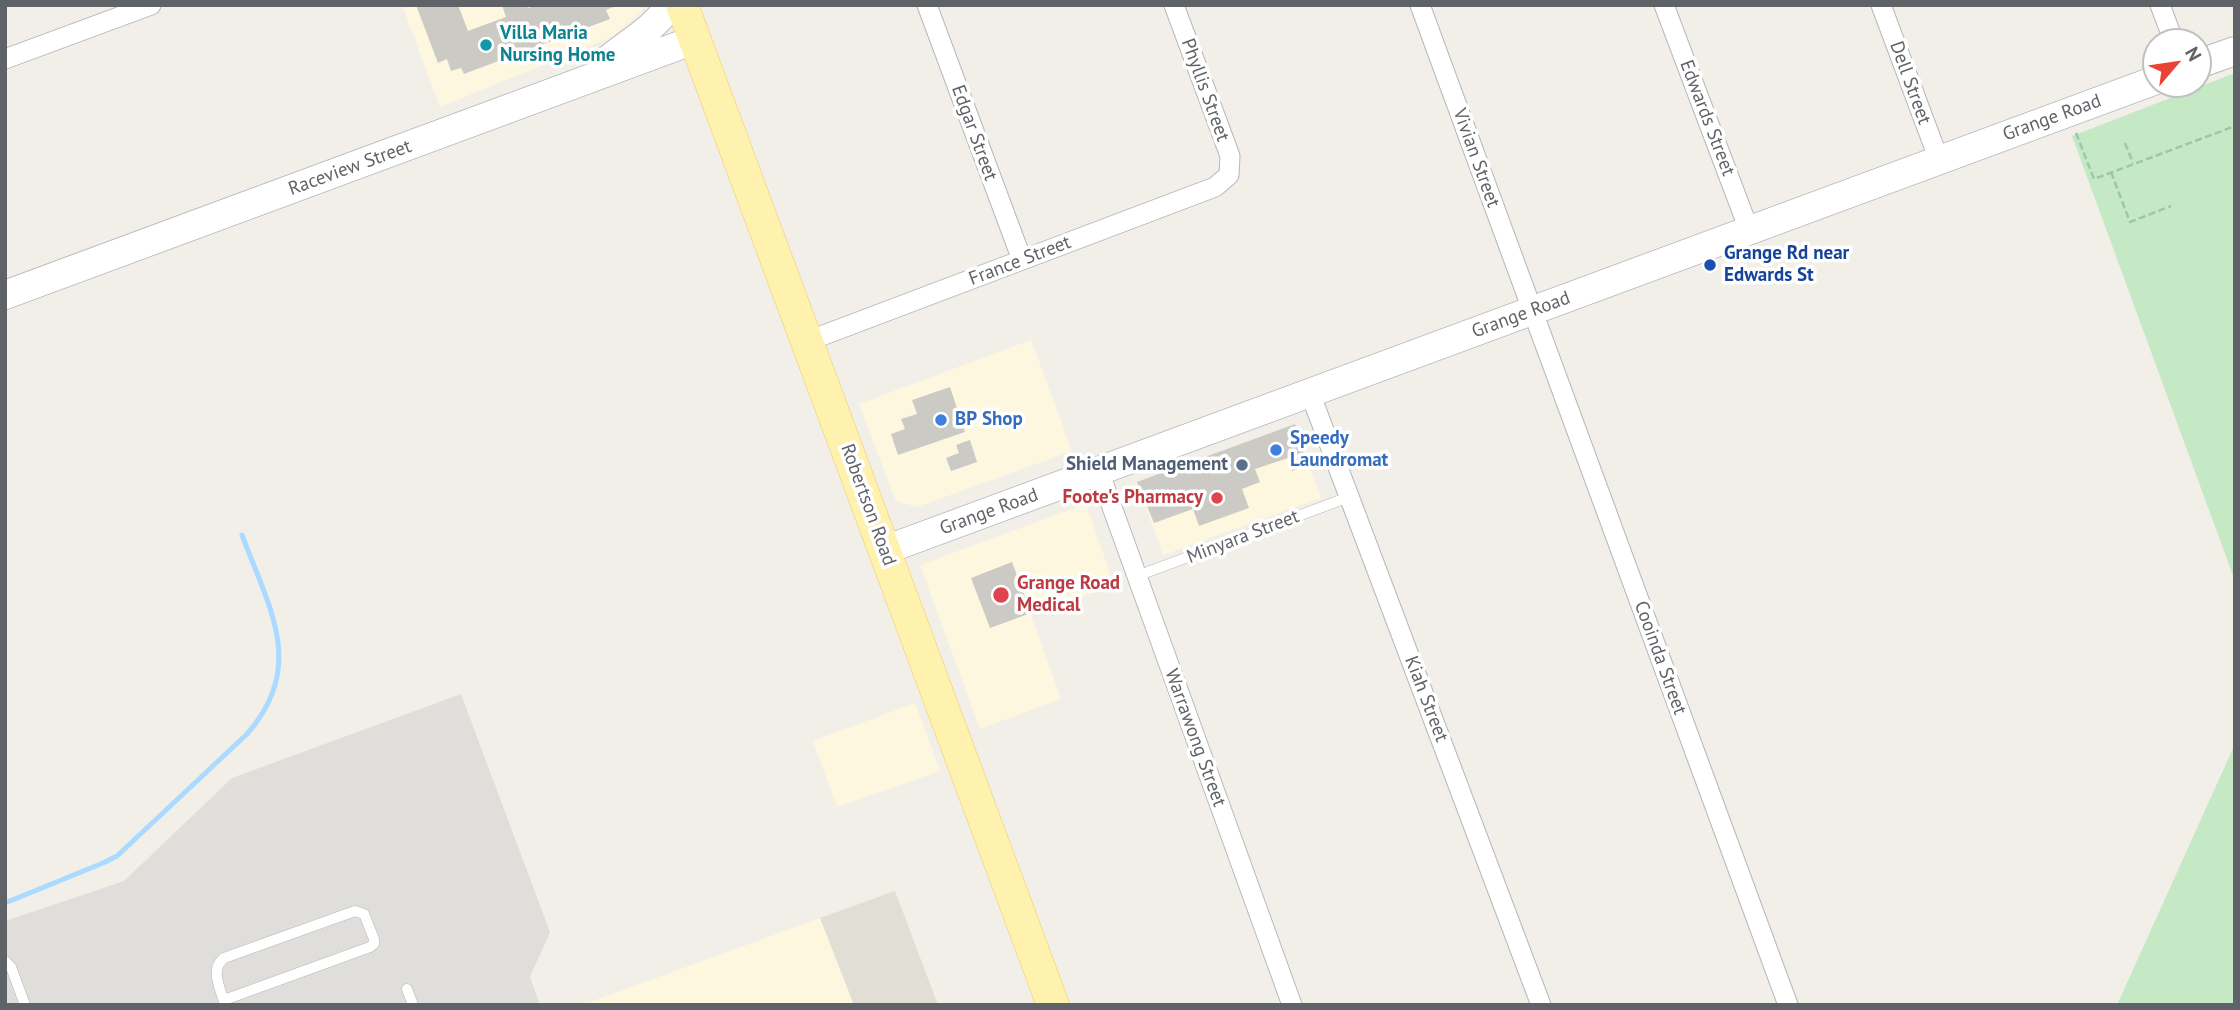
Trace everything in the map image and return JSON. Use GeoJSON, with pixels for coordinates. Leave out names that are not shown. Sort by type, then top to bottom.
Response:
{"type":"FeatureCollection","features":[{"type":"Feature","properties":{"kind":"main road"},"geometry":{"type":"LineString","coordinates":[[584,81],[615,53],[660,21],[670,5]]}},
{"type":"Feature","properties":{"kind":"main road","name":"Robertson Road"},"geometry":{"type":"LineString","coordinates":[[682,5],[1053,1005]]}},
{"type":"Feature","properties":{"kind":"main road","name":"Raceview Street"},"geometry":{"type":"LineString","coordinates":[[5,295],[694,40]]}},
{"type":"Feature","properties":{"kind":"main road"},"geometry":{"type":"LineString","coordinates":[[2212,59],[2235,51]]}},
{"type":"Feature","properties":{"kind":"main road","name":"Grange Road"},"geometry":{"type":"LineString","coordinates":[[885,550],[2142,85]]}},
{"type":"Feature","properties":{"kind":"street"},"geometry":{"type":"LineString","coordinates":[[5,59],[151,5]]}},
{"type":"Feature","properties":{"kind":"street","name":"Edgar Street"},"geometry":{"type":"LineString","coordinates":[[927,5],[1022,260]]}},
{"type":"Feature","properties":{"kind":"street","name":"Phyllis Street"},"geometry":{"type":"LineString","coordinates":[[1174,5],[1230,156],[1229,175]]}},
{"type":"Feature","properties":{"kind":"street","name":"Vivian Street"},"geometry":{"type":"LineString","coordinates":[[1420,5],[1532,311]]}},
{"type":"Feature","properties":{"kind":"street","name":"Edwards Street"},"geometry":{"type":"LineString","coordinates":[[1664,5],[1749,230]]}},
{"type":"Feature","properties":{"kind":"street","name":"Dell Street"},"geometry":{"type":"LineString","coordinates":[[1881,5],[1939,160]]}},
{"type":"Feature","properties":{"kind":"street"},"geometry":{"type":"LineString","coordinates":[[2160,5],[2169,28]]}},
{"type":"Feature","properties":{"kind":"street","name":"France Street"},"geometry":{"type":"LineString","coordinates":[[808,341],[1214,187],[1229,175]]}},
{"type":"Feature","properties":{"kind":"street","name":"Cooinda Street"},"geometry":{"type":"LineString","coordinates":[[1532,311],[1788,1005]]}},
{"type":"Feature","properties":{"kind":"street","name":"Kiah Street"},"geometry":{"type":"LineString","coordinates":[[1310,393],[1541,1005]]}},
{"type":"Feature","properties":{"kind":"street","name":"Warrawong Street"},"geometry":{"type":"LineString","coordinates":[[1099,471],[1292,1005]]}},
{"type":"Feature","properties":{"kind":"lane","name":"Minyara Street"},"geometry":{"type":"LineString","coordinates":[[1137,576],[1349,497]]}},
{"type":"Feature","properties":{"kind":"lane"},"geometry":{"type":"LineString","coordinates":[[355,911],[364,915],[374,939],[374,944],[370,947],[225,1003],[216,974],[218,962],[223,958],[355,911]]}},
{"type":"Feature","properties":{"kind":"lane"},"geometry":{"type":"LineString","coordinates":[[5,961],[11,967],[25,1005]]}},
{"type":"Feature","properties":{"kind":"lane"},"geometry":{"type":"LineString","coordinates":[[407,989],[414,1005]]}},
{"type":"Feature","properties":{"kind":"path"},"geometry":{"type":"LineString","coordinates":[[2076,133],[2094,179],[2235,126]]}},
{"type":"Feature","properties":{"kind":"path"},"geometry":{"type":"LineString","coordinates":[[2126,143],[2133,164]]}},
{"type":"Feature","properties":{"kind":"path"},"geometry":{"type":"LineString","coordinates":[[2111,172],[2130,222],[2171,206]]}},
{"type":"Feature","properties":{"kind":"shaded area"},"geometry":{"type":"Polygon","coordinates":[[[402,5],[644,5],[642,11],[612,37],[440,107],[402,5]]]}},
{"type":"Feature","properties":{"kind":"shaded area"},"geometry":{"type":"Polygon","coordinates":[[[1031,340],[1072,451],[917,507],[896,501],[859,404],[1031,340]]]}},
{"type":"Feature","properties":{"kind":"shaded area"},"geometry":{"type":"Polygon","coordinates":[[[1297,430],[1321,498],[1163,555],[1139,488],[1297,430]]]}},
{"type":"Feature","properties":{"kind":"shaded area"},"geometry":{"type":"Polygon","coordinates":[[[1086,504],[1114,585],[1031,615],[1061,699],[980,729],[920,565],[1086,504]]]}},
{"type":"Feature","properties":{"kind":"shaded area"},"geometry":{"type":"Polygon","coordinates":[[[461,694],[550,932],[530,977],[540,1005],[5,1005],[5,921],[124,881],[232,778],[461,694]]]}},
{"type":"Feature","properties":{"kind":"shaded area"},"geometry":{"type":"Polygon","coordinates":[[[915,703],[940,771],[837,807],[813,741],[915,703]]]}},
{"type":"Feature","properties":{"kind":"shaded area"},"geometry":{"type":"Polygon","coordinates":[[[895,891],[938,1005],[854,1005],[820,918],[895,891]]]}},
{"type":"Feature","properties":{"kind":"shaded area"},"geometry":{"type":"Polygon","coordinates":[[[820,918],[854,1005],[582,1005],[820,918]]]}},
{"type":"Feature","properties":{"kind":"green space"},"geometry":{"type":"Polygon","coordinates":[[[2235,73],[2235,581],[2072,136],[2170,98],[2212,98],[2212,82],[2235,73]]]}},
{"type":"Feature","properties":{"kind":"green space"},"geometry":{"type":"Polygon","coordinates":[[[2235,744],[2235,1005],[2117,1005],[2235,744]]]}},
{"type":"Feature","properties":{"kind":"building","name":"Villa Maria Nursing Home"},"geometry":{"type":"Polygon","coordinates":[[[416,5],[458,5],[468,31],[506,17],[502,5],[526,5],[528,8],[536,5],[618,5],[606,10],[610,19],[464,74],[461,68],[451,71],[447,59],[438,63],[416,5]]]}},
{"type":"Feature","properties":{"kind":"building"},"geometry":{"type":"Polygon","coordinates":[[[950,387],[965,432],[898,455],[891,434],[905,429],[901,419],[917,414],[912,400],[950,387]]]}},
{"type":"Feature","properties":{"kind":"building"},"geometry":{"type":"Polygon","coordinates":[[[1295,424],[1309,465],[1292,471],[1288,458],[1255,469],[1260,482],[1242,489],[1249,508],[1199,526],[1193,509],[1154,523],[1137,482],[1295,424]]]}},
{"type":"Feature","properties":{"kind":"building"},"geometry":{"type":"Polygon","coordinates":[[[970,440],[977,462],[951,471],[946,458],[959,453],[956,445],[970,440]]]}},
{"type":"Feature","properties":{"kind":"building","name":"Grange Road Medical"},"geometry":{"type":"Polygon","coordinates":[[[1012,562],[1031,613],[990,628],[971,578],[1012,562]]]}},
{"type":"Feature","properties":{"kind":"waterway"},"geometry":{"type":"LineString","coordinates":[[5,903],[117,856],[247,734],[265,709],[275,684],[279,660],[277,636],[263,587],[242,535]]}},
{"type":"Feature","properties":{"kind":"place","name":"Villa Maria Nursing Home"},"geometry":{"type":"Point","coordinates":[486,45]}},
{"type":"Feature","properties":{"kind":"place","name":"Grange Rd near Edwards St"},"geometry":{"type":"Point","coordinates":[1710,265]}},
{"type":"Feature","properties":{"kind":"place","name":"BP Shop"},"geometry":{"type":"Point","coordinates":[941,420]}},
{"type":"Feature","properties":{"kind":"place","name":"Speedy Laundromat"},"geometry":{"type":"Point","coordinates":[1276,450]}},
{"type":"Feature","properties":{"kind":"place","name":"Shield Management"},"geometry":{"type":"Point","coordinates":[1242,465]}},
{"type":"Feature","properties":{"kind":"place","name":"Foote's Pharmacy"},"geometry":{"type":"Point","coordinates":[1217,498]}},
{"type":"Feature","properties":{"kind":"place","name":"Grange Road Medical"},"geometry":{"type":"Point","coordinates":[1001,595]}}]}
